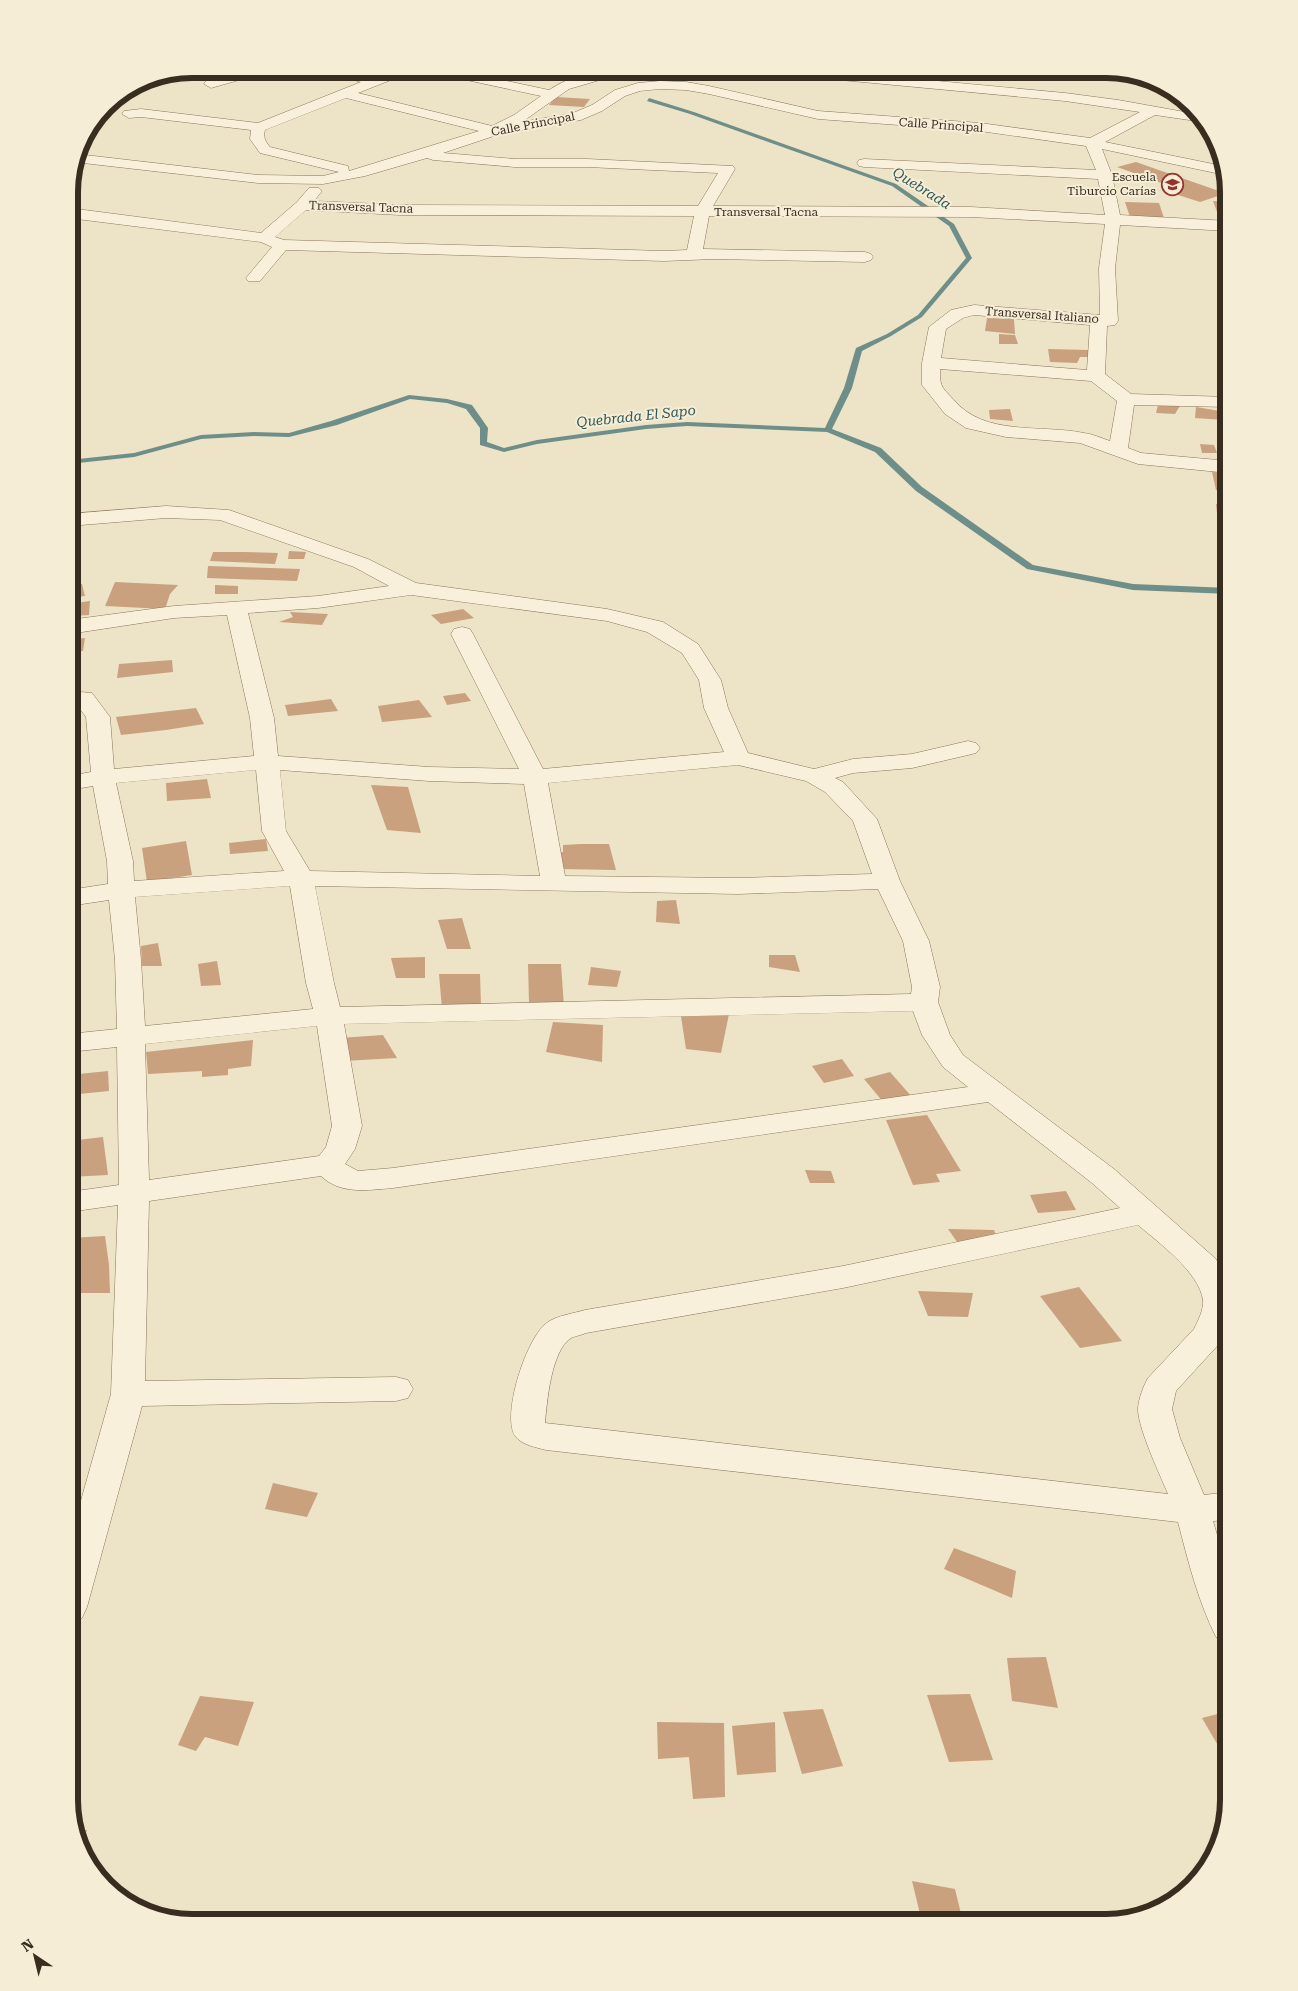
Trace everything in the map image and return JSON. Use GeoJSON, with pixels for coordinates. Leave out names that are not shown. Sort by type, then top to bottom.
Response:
{"type":"FeatureCollection","features":[{"type":"Feature","properties":{"kind":"street"},"geometry":{"type":"LineString","coordinates":[[211,84],[231,78]]}},
{"type":"Feature","properties":{"kind":"street"},"geometry":{"type":"LineString","coordinates":[[361,78],[372,81]]}},
{"type":"Feature","properties":{"kind":"street"},"geometry":{"type":"LineString","coordinates":[[129,114],[141,113],[258,127],[380,78]]}},
{"type":"Feature","properties":{"kind":"street"},"geometry":{"type":"LineString","coordinates":[[475,78],[553,95]]}},
{"type":"Feature","properties":{"kind":"street"},"geometry":{"type":"LineString","coordinates":[[344,93],[494,131],[519,118],[564,86],[591,78]]}},
{"type":"Feature","properties":{"kind":"street"},"geometry":{"type":"LineString","coordinates":[[860,78],[1065,97],[1118,104],[1193,118]]}},
{"type":"Feature","properties":{"kind":"street","name":"Calle Principal"},"geometry":{"type":"LineString","coordinates":[[82,159],[258,179],[323,180],[360,173],[494,131],[576,117],[597,108],[620,93],[638,87],[660,85],[702,89],[818,115],[980,127],[1092,143],[1219,170]]}},
{"type":"Feature","properties":{"kind":"street"},"geometry":{"type":"LineString","coordinates":[[1096,376],[1104,320],[1107,268],[1113,219],[1105,175],[1092,143],[1152,111]]}},
{"type":"Feature","properties":{"kind":"street"},"geometry":{"type":"LineString","coordinates":[[258,127],[256,134],[258,143],[265,150],[360,173]]}},
{"type":"Feature","properties":{"kind":"street"},"geometry":{"type":"LineString","coordinates":[[421,155],[515,163],[588,163],[728,169],[702,212],[694,253]]}},
{"type":"Feature","properties":{"kind":"street"},"geometry":{"type":"LineString","coordinates":[[864,163],[1105,175]]}},
{"type":"Feature","properties":{"kind":"street"},"geometry":{"type":"LineString","coordinates":[[264,238],[302,205],[323,180]]}},
{"type":"Feature","properties":{"kind":"street","name":"Transversal Tacna"},"geometry":{"type":"LineString","coordinates":[[302,205],[400,210],[702,212],[864,210],[971,212],[1220,225]]}},
{"type":"Feature","properties":{"kind":"street"},"geometry":{"type":"LineString","coordinates":[[78,214],[264,238],[282,245],[664,256],[694,253],[832,258],[865,257]]}},
{"type":"Feature","properties":{"kind":"street"},"geometry":{"type":"LineString","coordinates":[[254,278],[282,245]]}},
{"type":"Feature","properties":{"kind":"street","name":"Transversal Italiano"},"geometry":{"type":"LineString","coordinates":[[931,363],[938,327],[957,314],[974,310],[1104,320]]}},
{"type":"Feature","properties":{"kind":"street"},"geometry":{"type":"LineString","coordinates":[[1220,402],[1126,399],[1096,376],[931,363],[931,385],[952,410],[973,424],[1006,431],[1083,438],[1138,458],[1220,466]]}},
{"type":"Feature","properties":{"kind":"street"},"geometry":{"type":"LineString","coordinates":[[1118,450],[1126,399]]}},
{"type":"Feature","properties":{"kind":"street"},"geometry":{"type":"LineString","coordinates":[[78,519],[166,512],[222,514],[362,563],[411,590]]}},
{"type":"Feature","properties":{"kind":"street"},"geometry":{"type":"LineString","coordinates":[[78,626],[174,612],[318,602],[411,590],[607,615],[654,627],[690,649],[710,680],[716,708],[738,758]]}},
{"type":"Feature","properties":{"kind":"street"},"geometry":{"type":"LineString","coordinates":[[77,1201],[328,1165],[340,1149],[347,1126],[329,1016],[320,982],[301,878],[274,831],[262,718],[236,607]]}},
{"type":"Feature","properties":{"kind":"street"},"geometry":{"type":"LineString","coordinates":[[462,634],[535,777],[554,884]]}},
{"type":"Feature","properties":{"kind":"street"},"geometry":{"type":"LineString","coordinates":[[77,1578],[128,1394],[134,1194],[128,960],[120,861],[103,778],[98,717],[84,698],[78,698]]}},
{"type":"Feature","properties":{"kind":"street"},"geometry":{"type":"LineString","coordinates":[[814,776],[853,766],[912,761],[968,748]]}},
{"type":"Feature","properties":{"kind":"street"},"geometry":{"type":"LineString","coordinates":[[78,782],[268,762],[429,774],[535,777],[738,758],[814,776],[834,787],[865,819],[887,880],[916,942],[926,987],[924,1002],[936,1035],[953,1061],[1103,1176],[1205,1267],[1219,1300],[1216,1320],[1207,1336],[1160,1387],[1155,1409],[1163,1438],[1192,1510],[1209,1571],[1220,1601]]}},
{"type":"Feature","properties":{"kind":"street"},"geometry":{"type":"LineString","coordinates":[[78,897],[121,890],[301,878],[363,881],[738,886],[887,880]]}},
{"type":"Feature","properties":{"kind":"street"},"geometry":{"type":"LineString","coordinates":[[77,1042],[329,1016],[924,1002]]}},
{"type":"Feature","properties":{"kind":"street"},"geometry":{"type":"LineString","coordinates":[[328,1165],[338,1176],[352,1181],[393,1178],[994,1092]]}},
{"type":"Feature","properties":{"kind":"street"},"geometry":{"type":"LineString","coordinates":[[1146,1213],[843,1277],[585,1322],[559,1330],[545,1349],[530,1386],[528,1428],[535,1434],[546,1437],[1192,1510],[1220,1507]]}},
{"type":"Feature","properties":{"kind":"street"},"geometry":{"type":"LineString","coordinates":[[128,1394],[396,1389]]}},
{"type":"Feature","properties":{"kind":"building"},"geometry":{"type":"Polygon","coordinates":[[[556,97],[590,99],[584,107],[549,105],[556,97]]]}},
{"type":"Feature","properties":{"kind":"building"},"geometry":{"type":"Polygon","coordinates":[[[1136,162],[1220,191],[1220,195],[1200,202],[1172,193],[1181,190],[1117,167],[1136,162]]]}},
{"type":"Feature","properties":{"kind":"building"},"geometry":{"type":"Polygon","coordinates":[[[1213,201],[1220,201],[1219,217],[1213,201]]]}},
{"type":"Feature","properties":{"kind":"building"},"geometry":{"type":"Polygon","coordinates":[[[1125,202],[1159,203],[1164,218],[1130,217],[1125,202]]]}},
{"type":"Feature","properties":{"kind":"building"},"geometry":{"type":"Polygon","coordinates":[[[987,318],[1014,319],[1015,334],[985,331],[987,318]]]}},
{"type":"Feature","properties":{"kind":"building"},"geometry":{"type":"Polygon","coordinates":[[[999,334],[1015,335],[1018,344],[999,344],[999,334]]]}},
{"type":"Feature","properties":{"kind":"building"},"geometry":{"type":"Polygon","coordinates":[[[1048,349],[1089,350],[1089,357],[1080,357],[1077,363],[1050,362],[1048,349]]]}},
{"type":"Feature","properties":{"kind":"building"},"geometry":{"type":"Polygon","coordinates":[[[1159,401],[1181,404],[1175,414],[1156,413],[1159,401]]]}},
{"type":"Feature","properties":{"kind":"building"},"geometry":{"type":"Polygon","coordinates":[[[1196,407],[1220,411],[1220,420],[1195,418],[1196,407]]]}},
{"type":"Feature","properties":{"kind":"building"},"geometry":{"type":"Polygon","coordinates":[[[1010,409],[1013,421],[990,419],[989,410],[1010,409]]]}},
{"type":"Feature","properties":{"kind":"building"},"geometry":{"type":"Polygon","coordinates":[[[1200,444],[1214,445],[1217,453],[1202,453],[1200,444]]]}},
{"type":"Feature","properties":{"kind":"building"},"geometry":{"type":"Polygon","coordinates":[[[1212,472],[1220,472],[1220,491],[1216,490],[1212,472]]]}},
{"type":"Feature","properties":{"kind":"building"},"geometry":{"type":"Polygon","coordinates":[[[1216,504],[1220,504],[1220,522],[1218,522],[1216,504]]]}},
{"type":"Feature","properties":{"kind":"building"},"geometry":{"type":"Polygon","coordinates":[[[289,551],[306,552],[304,559],[288,559],[289,551]]]}},
{"type":"Feature","properties":{"kind":"building"},"geometry":{"type":"Polygon","coordinates":[[[213,552],[278,553],[275,564],[210,561],[213,552]]]}},
{"type":"Feature","properties":{"kind":"building"},"geometry":{"type":"Polygon","coordinates":[[[208,566],[300,569],[297,581],[207,578],[208,566]]]}},
{"type":"Feature","properties":{"kind":"building"},"geometry":{"type":"Polygon","coordinates":[[[115,582],[178,585],[170,594],[165,609],[105,606],[115,582]]]}},
{"type":"Feature","properties":{"kind":"building"},"geometry":{"type":"Polygon","coordinates":[[[78,584],[82,584],[85,596],[78,597],[78,584]]]}},
{"type":"Feature","properties":{"kind":"building"},"geometry":{"type":"Polygon","coordinates":[[[215,585],[238,586],[238,594],[215,594],[215,585]]]}},
{"type":"Feature","properties":{"kind":"building"},"geometry":{"type":"Polygon","coordinates":[[[90,601],[89,615],[78,616],[78,603],[90,601]]]}},
{"type":"Feature","properties":{"kind":"building"},"geometry":{"type":"Polygon","coordinates":[[[463,609],[474,618],[441,624],[431,615],[463,609]]]}},
{"type":"Feature","properties":{"kind":"building"},"geometry":{"type":"Polygon","coordinates":[[[290,612],[328,614],[322,625],[279,622],[293,617],[290,612]]]}},
{"type":"Feature","properties":{"kind":"building"},"geometry":{"type":"Polygon","coordinates":[[[85,638],[83,651],[78,651],[78,639],[85,638]]]}},
{"type":"Feature","properties":{"kind":"building"},"geometry":{"type":"Polygon","coordinates":[[[172,660],[173,672],[117,678],[119,664],[172,660]]]}},
{"type":"Feature","properties":{"kind":"building"},"geometry":{"type":"Polygon","coordinates":[[[78,668],[80,682],[78,682],[78,668]]]}},
{"type":"Feature","properties":{"kind":"building"},"geometry":{"type":"Polygon","coordinates":[[[465,693],[471,701],[447,705],[443,696],[465,693]]]}},
{"type":"Feature","properties":{"kind":"building"},"geometry":{"type":"Polygon","coordinates":[[[331,699],[338,711],[288,716],[285,705],[331,699]]]}},
{"type":"Feature","properties":{"kind":"building"},"geometry":{"type":"Polygon","coordinates":[[[419,700],[432,717],[382,722],[378,706],[419,700]]]}},
{"type":"Feature","properties":{"kind":"building"},"geometry":{"type":"Polygon","coordinates":[[[196,708],[204,724],[166,730],[121,735],[116,717],[196,708]]]}},
{"type":"Feature","properties":{"kind":"building"},"geometry":{"type":"Polygon","coordinates":[[[207,779],[211,798],[167,801],[166,783],[207,779]]]}},
{"type":"Feature","properties":{"kind":"building"},"geometry":{"type":"Polygon","coordinates":[[[371,785],[408,787],[421,833],[387,830],[371,785]]]}},
{"type":"Feature","properties":{"kind":"building"},"geometry":{"type":"Polygon","coordinates":[[[266,839],[268,851],[230,854],[229,843],[266,839]]]}},
{"type":"Feature","properties":{"kind":"building"},"geometry":{"type":"Polygon","coordinates":[[[186,841],[192,875],[147,882],[142,848],[186,841]]]}},
{"type":"Feature","properties":{"kind":"building"},"geometry":{"type":"Polygon","coordinates":[[[609,844],[616,870],[559,869],[553,853],[563,852],[563,845],[609,844]]]}},
{"type":"Feature","properties":{"kind":"building"},"geometry":{"type":"Polygon","coordinates":[[[676,900],[680,924],[656,922],[657,901],[676,900]]]}},
{"type":"Feature","properties":{"kind":"building"},"geometry":{"type":"Polygon","coordinates":[[[462,918],[471,949],[447,949],[438,920],[462,918]]]}},
{"type":"Feature","properties":{"kind":"building"},"geometry":{"type":"Polygon","coordinates":[[[158,943],[162,966],[142,966],[141,946],[158,943]]]}},
{"type":"Feature","properties":{"kind":"building"},"geometry":{"type":"Polygon","coordinates":[[[769,955],[795,955],[800,972],[769,967],[769,955]]]}},
{"type":"Feature","properties":{"kind":"building"},"geometry":{"type":"Polygon","coordinates":[[[425,957],[425,978],[396,978],[391,958],[425,957]]]}},
{"type":"Feature","properties":{"kind":"building"},"geometry":{"type":"Polygon","coordinates":[[[217,961],[221,985],[201,986],[198,964],[217,961]]]}},
{"type":"Feature","properties":{"kind":"building"},"geometry":{"type":"Polygon","coordinates":[[[528,964],[561,964],[564,1007],[529,1003],[528,964]]]}},
{"type":"Feature","properties":{"kind":"building"},"geometry":{"type":"Polygon","coordinates":[[[591,967],[621,971],[617,987],[588,985],[591,967]]]}},
{"type":"Feature","properties":{"kind":"building"},"geometry":{"type":"Polygon","coordinates":[[[439,974],[480,974],[481,1005],[442,1009],[439,974]]]}},
{"type":"Feature","properties":{"kind":"building"},"geometry":{"type":"Polygon","coordinates":[[[680,1010],[729,1014],[721,1053],[686,1049],[680,1010]]]}},
{"type":"Feature","properties":{"kind":"building"},"geometry":{"type":"Polygon","coordinates":[[[553,1022],[603,1025],[602,1062],[546,1052],[553,1022]]]}},
{"type":"Feature","properties":{"kind":"building"},"geometry":{"type":"Polygon","coordinates":[[[383,1035],[397,1058],[344,1061],[339,1038],[383,1035]]]}},
{"type":"Feature","properties":{"kind":"building"},"geometry":{"type":"Polygon","coordinates":[[[253,1040],[251,1066],[228,1069],[228,1075],[202,1077],[202,1071],[148,1074],[146,1052],[253,1040]]]}},
{"type":"Feature","properties":{"kind":"building"},"geometry":{"type":"Polygon","coordinates":[[[842,1059],[854,1076],[824,1083],[812,1066],[842,1059]]]}},
{"type":"Feature","properties":{"kind":"building"},"geometry":{"type":"Polygon","coordinates":[[[108,1071],[109,1091],[77,1094],[77,1074],[108,1071]]]}},
{"type":"Feature","properties":{"kind":"building"},"geometry":{"type":"Polygon","coordinates":[[[890,1072],[912,1097],[884,1103],[864,1079],[890,1072]]]}},
{"type":"Feature","properties":{"kind":"building"},"geometry":{"type":"Polygon","coordinates":[[[927,1115],[961,1171],[936,1174],[940,1182],[913,1185],[886,1120],[927,1115]]]}},
{"type":"Feature","properties":{"kind":"building"},"geometry":{"type":"Polygon","coordinates":[[[103,1137],[108,1175],[77,1177],[77,1140],[103,1137]]]}},
{"type":"Feature","properties":{"kind":"building"},"geometry":{"type":"Polygon","coordinates":[[[805,1170],[831,1171],[835,1183],[810,1183],[805,1170]]]}},
{"type":"Feature","properties":{"kind":"building"},"geometry":{"type":"Polygon","coordinates":[[[1066,1191],[1076,1210],[1038,1213],[1030,1195],[1066,1191]]]}},
{"type":"Feature","properties":{"kind":"building"},"geometry":{"type":"Polygon","coordinates":[[[948,1229],[994,1230],[999,1243],[962,1249],[948,1229]]]}},
{"type":"Feature","properties":{"kind":"building"},"geometry":{"type":"Polygon","coordinates":[[[105,1236],[110,1293],[77,1293],[77,1238],[105,1236]]]}},
{"type":"Feature","properties":{"kind":"building"},"geometry":{"type":"Polygon","coordinates":[[[1079,1287],[1122,1341],[1080,1348],[1040,1296],[1079,1287]]]}},
{"type":"Feature","properties":{"kind":"building"},"geometry":{"type":"Polygon","coordinates":[[[918,1291],[973,1293],[968,1317],[928,1316],[918,1291]]]}},
{"type":"Feature","properties":{"kind":"building"},"geometry":{"type":"Polygon","coordinates":[[[273,1483],[318,1493],[307,1517],[265,1509],[273,1483]]]}},
{"type":"Feature","properties":{"kind":"building"},"geometry":{"type":"Polygon","coordinates":[[[954,1548],[1016,1571],[1012,1598],[944,1569],[954,1548]]]}},
{"type":"Feature","properties":{"kind":"building"},"geometry":{"type":"Polygon","coordinates":[[[1046,1657],[1058,1708],[1012,1701],[1007,1658],[1046,1657]]]}},
{"type":"Feature","properties":{"kind":"building"},"geometry":{"type":"Polygon","coordinates":[[[970,1694],[993,1760],[949,1762],[927,1695],[970,1694]]]}},
{"type":"Feature","properties":{"kind":"building"},"geometry":{"type":"Polygon","coordinates":[[[200,1696],[254,1702],[238,1746],[205,1737],[196,1751],[178,1745],[200,1696]]]}},
{"type":"Feature","properties":{"kind":"building"},"geometry":{"type":"Polygon","coordinates":[[[823,1709],[843,1766],[802,1774],[783,1712],[823,1709]]]}},
{"type":"Feature","properties":{"kind":"building"},"geometry":{"type":"Polygon","coordinates":[[[1220,1713],[1220,1749],[1202,1718],[1220,1713]]]}},
{"type":"Feature","properties":{"kind":"building"},"geometry":{"type":"Polygon","coordinates":[[[657,1722],[724,1723],[725,1797],[693,1799],[689,1757],[658,1759],[657,1722]]]}},
{"type":"Feature","properties":{"kind":"building"},"geometry":{"type":"Polygon","coordinates":[[[775,1722],[776,1772],[737,1775],[732,1726],[775,1722]]]}},
{"type":"Feature","properties":{"kind":"building"},"geometry":{"type":"Polygon","coordinates":[[[912,1881],[955,1889],[961,1914],[920,1914],[912,1881]]]}},
{"type":"Feature","properties":{"kind":"waterway","name":"Quebrada"},"geometry":{"type":"LineString","coordinates":[[649,100],[692,113],[894,185],[952,225],[969,258],[920,316],[889,335],[859,350],[848,388],[828,430]]}},
{"type":"Feature","properties":{"kind":"waterway","name":"Quebrada El Sapo"},"geometry":{"type":"LineString","coordinates":[[78,461],[134,455],[201,437],[254,434],[289,435],[334,423],[409,397],[447,401],[469,407],[484,428],[483,443],[504,450],[537,442],[646,427],[687,424],[828,430]]}},
{"type":"Feature","properties":{"kind":"waterway","name":"Quebrada El Sapo"},"geometry":{"type":"LineString","coordinates":[[828,430],[878,450],[919,489],[1030,567],[1133,587],[1220,591]]}},
{"type":"Feature","properties":{"kind":"place","name":"Escuela Tiburcio Carías"},"geometry":{"type":"Point","coordinates":[1172,184]}}]}
